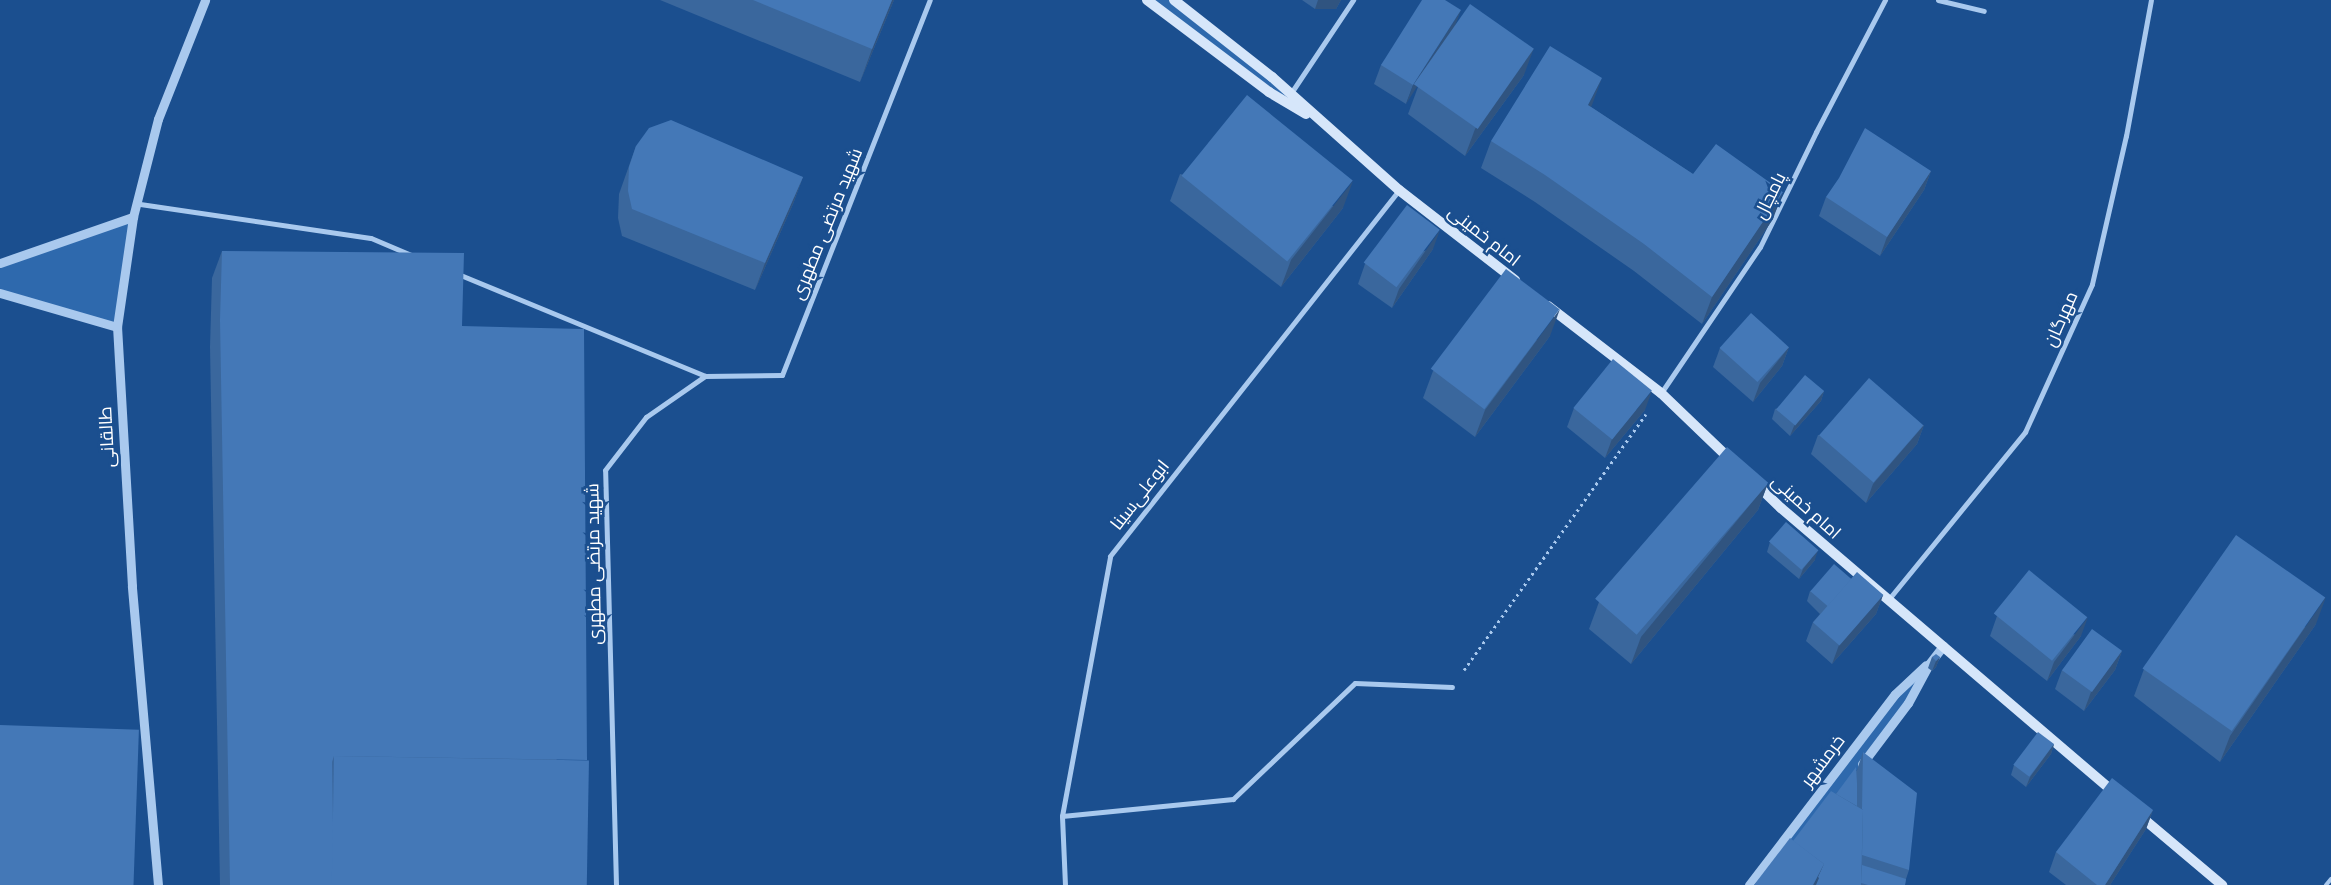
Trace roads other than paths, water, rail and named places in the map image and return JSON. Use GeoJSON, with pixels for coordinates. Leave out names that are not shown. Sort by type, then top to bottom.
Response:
{"type":"FeatureCollection","features":[{"type":"Feature","properties":{"kind":"main road","name":"امام خمینی"},"geometry":{"type":"LineString","coordinates":[[1147,0],[1269,92],[1319,121]]}},
{"type":"Feature","properties":{"kind":"main road","name":"امام خمینی"},"geometry":{"type":"LineString","coordinates":[[1174,0],[1290,93],[1398,190],[1522,286]]}},
{"type":"Feature","properties":{"kind":"main road","name":"امام خمینی"},"geometry":{"type":"LineString","coordinates":[[1537,298],[1661,393],[1781,508],[2222,885]]}},
{"type":"Feature","properties":{"kind":"street","name":"طالقانی"},"geometry":{"type":"LineString","coordinates":[[158,885],[132,586],[117,328],[133,217],[158,119],[205,0]]}},
{"type":"Feature","properties":{"kind":"street"},"geometry":{"type":"LineString","coordinates":[[132,586],[132,540],[120,327],[140,204],[161,121],[210,0]]}},
{"type":"Feature","properties":{"kind":"street","name":"شهید مرتضی مطهری"},"geometry":{"type":"LineString","coordinates":[[616,885],[605,470],[646,417],[705,376],[782,375],[930,0]]}},
{"type":"Feature","properties":{"kind":"street"},"geometry":{"type":"LineString","coordinates":[[1290,93],[1353,0]]}},
{"type":"Feature","properties":{"kind":"street","name":"پامچال"},"geometry":{"type":"LineString","coordinates":[[1661,393],[1760,247],[1816,132],[1885,0]]}},
{"type":"Feature","properties":{"kind":"street"},"geometry":{"type":"LineString","coordinates":[[1938,0],[1984,11]]}},
{"type":"Feature","properties":{"kind":"street","name":"مهرگان"},"geometry":{"type":"LineString","coordinates":[[1888,600],[2024,432],[2092,284],[2126,136],[2151,0]]}},
{"type":"Feature","properties":{"kind":"street","name":"ابوعلی‌سینا"},"geometry":{"type":"LineString","coordinates":[[1065,885],[1062,816],[1110,556],[1398,190]]}},
{"type":"Feature","properties":{"kind":"street"},"geometry":{"type":"LineString","coordinates":[[140,204],[371,238],[416,257]]}},
{"type":"Feature","properties":{"kind":"street"},"geometry":{"type":"LineString","coordinates":[[0,263],[133,217]]}},
{"type":"Feature","properties":{"kind":"street"},"geometry":{"type":"LineString","coordinates":[[452,272],[705,376]]}},
{"type":"Feature","properties":{"kind":"street"},"geometry":{"type":"LineString","coordinates":[[0,293],[117,328]]}},
{"type":"Feature","properties":{"kind":"street","name":"خرمشهر"},"geometry":{"type":"LineString","coordinates":[[1856,771],[1908,703],[1929,664],[1943,646]]}},
{"type":"Feature","properties":{"kind":"street","name":"خرمشهر"},"geometry":{"type":"LineString","coordinates":[[1749,885],[1895,694],[1929,664]]}},
{"type":"Feature","properties":{"kind":"street"},"geometry":{"type":"LineString","coordinates":[[1062,816],[1233,799],[1355,683],[1452,687]]}},
{"type":"Feature","properties":{"kind":"lane"},"geometry":{"type":"LineString","coordinates":[[2326,885],[2331,879]]}}]}
